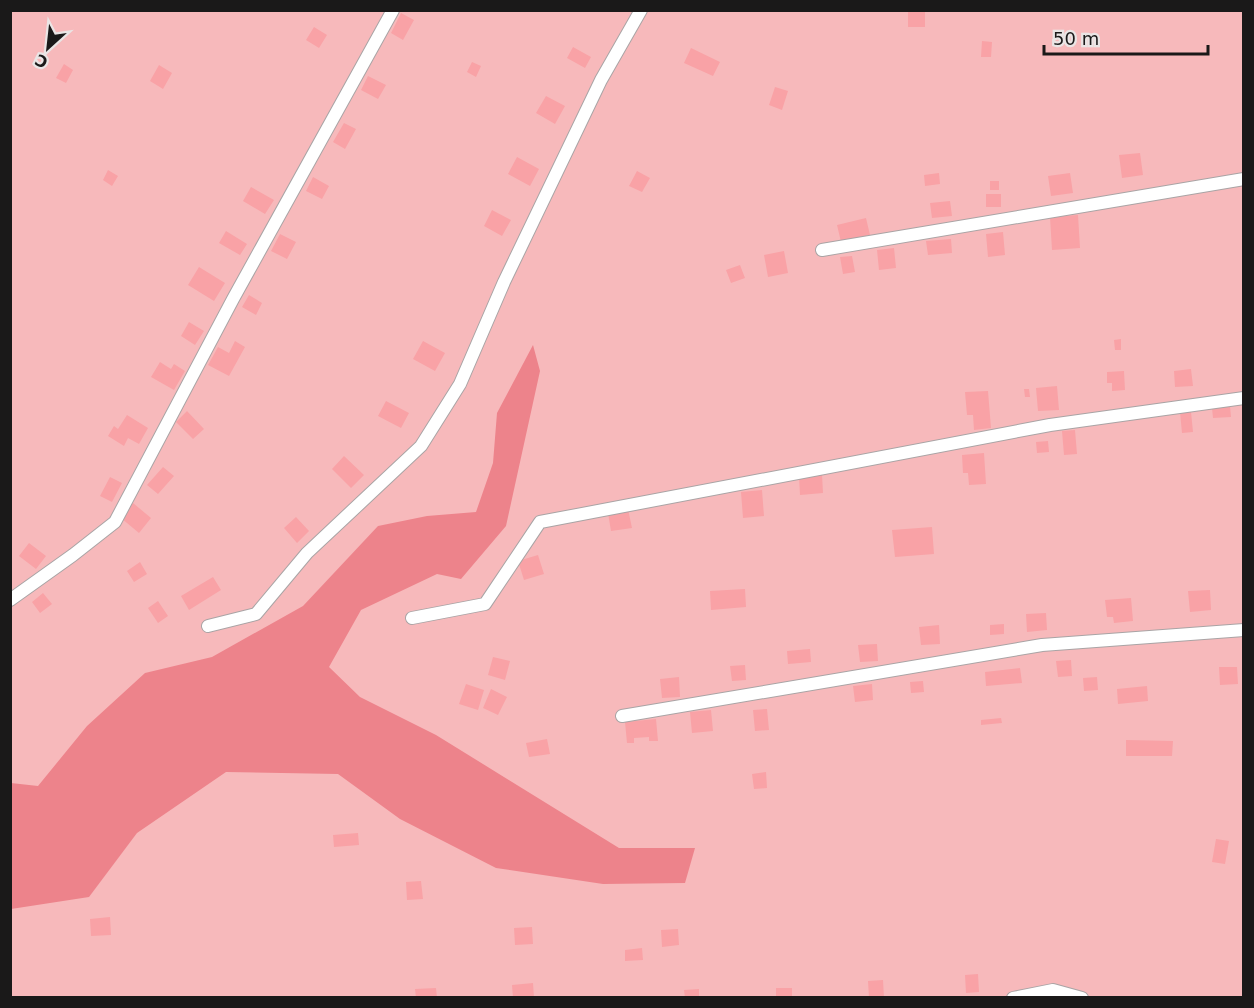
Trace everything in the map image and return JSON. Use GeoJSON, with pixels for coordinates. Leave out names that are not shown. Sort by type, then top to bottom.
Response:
{"type":"FeatureCollection","features":[{"type":"Feature","properties":{"kind":"lane"},"geometry":{"type":"LineString","coordinates":[[10,600],[73,555],[114,522],[255,259],[393,10]]}},
{"type":"Feature","properties":{"kind":"lane"},"geometry":{"type":"LineString","coordinates":[[208,626],[256,614],[307,553],[421,446],[460,384],[514,261],[602,80],[641,10]]}},
{"type":"Feature","properties":{"kind":"lane"},"geometry":{"type":"LineString","coordinates":[[822,250],[1244,179]]}},
{"type":"Feature","properties":{"kind":"lane"},"geometry":{"type":"LineString","coordinates":[[412,618],[485,604],[540,522],[1050,425],[1244,398]]}},
{"type":"Feature","properties":{"kind":"lane"},"geometry":{"type":"LineString","coordinates":[[622,716],[1042,645],[1244,630]]}},
{"type":"Feature","properties":{"kind":"lane"},"geometry":{"type":"LineString","coordinates":[[1013,998],[1053,990],[1082,998]]}},
{"type":"Feature","properties":{"kind":"shaded area"},"geometry":{"type":"Polygon","coordinates":[[[11,11],[1243,11],[1243,997],[11,997],[11,11]]]}},
{"type":"Feature","properties":{"kind":"shaded area"},"geometry":{"type":"Polygon","coordinates":[[[533,345],[540,371],[506,526],[461,579],[437,574],[361,610],[329,667],[360,697],[436,735],[619,848],[695,848],[685,883],[603,884],[496,868],[400,819],[338,774],[226,772],[137,833],[89,897],[11,909],[11,783],[38,786],[87,726],[145,673],[212,657],[303,606],[378,526],[427,516],[476,512],[493,463],[497,413],[533,345]]]}},
{"type":"Feature","properties":{"kind":"building"},"geometry":{"type":"Polygon","coordinates":[[[908,10],[925,10],[925,27],[908,27],[908,10]]]}},
{"type":"Feature","properties":{"kind":"building"},"geometry":{"type":"Polygon","coordinates":[[[401,13],[414,20],[403,40],[391,33],[401,13]]]}},
{"type":"Feature","properties":{"kind":"building"},"geometry":{"type":"Polygon","coordinates":[[[314,27],[327,35],[319,48],[306,40],[314,27]]]}},
{"type":"Feature","properties":{"kind":"building"},"geometry":{"type":"Polygon","coordinates":[[[982,41],[992,42],[991,57],[981,57],[982,41]]]}},
{"type":"Feature","properties":{"kind":"building"},"geometry":{"type":"Polygon","coordinates":[[[573,47],[591,57],[585,68],[567,58],[573,47]]]}},
{"type":"Feature","properties":{"kind":"building"},"geometry":{"type":"Polygon","coordinates":[[[691,48],[720,62],[713,76],[684,63],[691,48]]]}},
{"type":"Feature","properties":{"kind":"building"},"geometry":{"type":"Polygon","coordinates":[[[472,62],[481,66],[476,77],[467,72],[472,62]]]}},
{"type":"Feature","properties":{"kind":"building"},"geometry":{"type":"Polygon","coordinates":[[[64,64],[73,70],[66,83],[56,78],[64,64]]]}},
{"type":"Feature","properties":{"kind":"building"},"geometry":{"type":"Polygon","coordinates":[[[159,65],[172,73],[163,89],[150,81],[159,65]]]}},
{"type":"Feature","properties":{"kind":"building"},"geometry":{"type":"Polygon","coordinates":[[[368,76],[386,85],[378,99],[361,90],[368,76]]]}},
{"type":"Feature","properties":{"kind":"building"},"geometry":{"type":"Polygon","coordinates":[[[775,87],[788,91],[782,110],[769,105],[775,87]]]}},
{"type":"Feature","properties":{"kind":"building"},"geometry":{"type":"Polygon","coordinates":[[[546,96],[565,106],[555,124],[536,113],[546,96]]]}},
{"type":"Feature","properties":{"kind":"building"},"geometry":{"type":"Polygon","coordinates":[[[344,123],[356,129],[345,149],[333,142],[344,123]]]}},
{"type":"Feature","properties":{"kind":"building"},"geometry":{"type":"Polygon","coordinates":[[[1140,153],[1143,175],[1122,178],[1119,155],[1140,153]]]}},
{"type":"Feature","properties":{"kind":"building"},"geometry":{"type":"Polygon","coordinates":[[[517,157],[539,169],[530,186],[508,174],[517,157]]]}},
{"type":"Feature","properties":{"kind":"building"},"geometry":{"type":"Polygon","coordinates":[[[108,170],[118,176],[112,186],[103,180],[108,170]]]}},
{"type":"Feature","properties":{"kind":"building"},"geometry":{"type":"Polygon","coordinates":[[[637,171],[650,178],[642,192],[629,186],[637,171]]]}},
{"type":"Feature","properties":{"kind":"building"},"geometry":{"type":"Polygon","coordinates":[[[939,173],[940,184],[925,186],[924,175],[939,173]]]}},
{"type":"Feature","properties":{"kind":"building"},"geometry":{"type":"Polygon","coordinates":[[[1070,173],[1073,193],[1051,196],[1048,176],[1070,173]]]}},
{"type":"Feature","properties":{"kind":"building"},"geometry":{"type":"Polygon","coordinates":[[[313,177],[329,186],[322,199],[306,191],[313,177]]]}},
{"type":"Feature","properties":{"kind":"building"},"geometry":{"type":"Polygon","coordinates":[[[990,181],[999,181],[999,190],[990,190],[990,181]]]}},
{"type":"Feature","properties":{"kind":"building"},"geometry":{"type":"Polygon","coordinates":[[[251,187],[274,200],[265,214],[243,201],[251,187]]]}},
{"type":"Feature","properties":{"kind":"building"},"geometry":{"type":"Polygon","coordinates":[[[986,194],[1001,194],[1001,207],[986,207],[986,194]]]}},
{"type":"Feature","properties":{"kind":"building"},"geometry":{"type":"Polygon","coordinates":[[[950,201],[952,216],[932,218],[930,203],[950,201]]]}},
{"type":"Feature","properties":{"kind":"building"},"geometry":{"type":"Polygon","coordinates":[[[492,210],[511,220],[502,236],[484,226],[492,210]]]}},
{"type":"Feature","properties":{"kind":"building"},"geometry":{"type":"Polygon","coordinates":[[[1078,215],[1080,248],[1052,250],[1050,217],[1078,215]]]}},
{"type":"Feature","properties":{"kind":"building"},"geometry":{"type":"Polygon","coordinates":[[[866,218],[870,235],[841,242],[837,225],[866,218]]]}},
{"type":"Feature","properties":{"kind":"building"},"geometry":{"type":"Polygon","coordinates":[[[226,231],[247,244],[240,255],[219,243],[226,231]]]}},
{"type":"Feature","properties":{"kind":"building"},"geometry":{"type":"Polygon","coordinates":[[[1003,232],[1005,255],[988,257],[986,234],[1003,232]]]}},
{"type":"Feature","properties":{"kind":"building"},"geometry":{"type":"Polygon","coordinates":[[[280,234],[296,242],[287,259],[271,251],[280,234]]]}},
{"type":"Feature","properties":{"kind":"building"},"geometry":{"type":"Polygon","coordinates":[[[951,239],[952,253],[928,255],[926,241],[951,239]]]}},
{"type":"Feature","properties":{"kind":"building"},"geometry":{"type":"Polygon","coordinates":[[[894,248],[896,268],[879,270],[877,250],[894,248]]]}},
{"type":"Feature","properties":{"kind":"building"},"geometry":{"type":"Polygon","coordinates":[[[784,251],[788,273],[768,277],[764,255],[784,251]]]}},
{"type":"Feature","properties":{"kind":"building"},"geometry":{"type":"Polygon","coordinates":[[[852,256],[855,272],[843,274],[840,257],[852,256]]]}},
{"type":"Feature","properties":{"kind":"building"},"geometry":{"type":"Polygon","coordinates":[[[740,265],[745,278],[731,283],[726,270],[740,265]]]}},
{"type":"Feature","properties":{"kind":"building"},"geometry":{"type":"Polygon","coordinates":[[[199,267],[225,283],[214,301],[188,285],[199,267]]]}},
{"type":"Feature","properties":{"kind":"building"},"geometry":{"type":"Polygon","coordinates":[[[249,295],[262,303],[256,315],[242,307],[249,295]]]}},
{"type":"Feature","properties":{"kind":"building"},"geometry":{"type":"Polygon","coordinates":[[[189,322],[204,331],[195,345],[181,336],[189,322]]]}},
{"type":"Feature","properties":{"kind":"building"},"geometry":{"type":"Polygon","coordinates":[[[1121,339],[1121,350],[1115,350],[1114,340],[1121,339]]]}},
{"type":"Feature","properties":{"kind":"building"},"geometry":{"type":"Polygon","coordinates":[[[235,341],[245,347],[229,376],[208,365],[218,347],[229,353],[235,341]]]}},
{"type":"Feature","properties":{"kind":"building"},"geometry":{"type":"Polygon","coordinates":[[[423,341],[445,353],[435,371],[413,359],[423,341]]]}},
{"type":"Feature","properties":{"kind":"building"},"geometry":{"type":"Polygon","coordinates":[[[160,362],[171,369],[174,364],[185,371],[174,390],[151,377],[160,362]]]}},
{"type":"Feature","properties":{"kind":"building"},"geometry":{"type":"Polygon","coordinates":[[[1191,369],[1193,386],[1175,387],[1174,371],[1191,369]]]}},
{"type":"Feature","properties":{"kind":"building"},"geometry":{"type":"Polygon","coordinates":[[[1124,371],[1125,390],[1112,391],[1112,383],[1107,383],[1107,372],[1124,371]]]}},
{"type":"Feature","properties":{"kind":"building"},"geometry":{"type":"Polygon","coordinates":[[[1057,386],[1059,410],[1038,411],[1036,388],[1057,386]]]}},
{"type":"Feature","properties":{"kind":"building"},"geometry":{"type":"Polygon","coordinates":[[[1024,389],[1029,389],[1030,397],[1025,397],[1024,389]]]}},
{"type":"Feature","properties":{"kind":"building"},"geometry":{"type":"Polygon","coordinates":[[[988,391],[991,428],[974,430],[973,415],[967,415],[965,392],[988,391]]]}},
{"type":"Feature","properties":{"kind":"building"},"geometry":{"type":"Polygon","coordinates":[[[386,401],[409,413],[401,428],[378,416],[386,401]]]}},
{"type":"Feature","properties":{"kind":"building"},"geometry":{"type":"Polygon","coordinates":[[[1230,406],[1231,417],[1213,418],[1212,408],[1230,406]]]}},
{"type":"Feature","properties":{"kind":"building"},"geometry":{"type":"Polygon","coordinates":[[[187,411],[204,429],[193,439],[176,422],[187,411]]]}},
{"type":"Feature","properties":{"kind":"building"},"geometry":{"type":"Polygon","coordinates":[[[1180,412],[1191,412],[1193,432],[1182,433],[1180,412]]]}},
{"type":"Feature","properties":{"kind":"building"},"geometry":{"type":"Polygon","coordinates":[[[127,415],[148,428],[139,444],[128,438],[124,446],[108,436],[114,426],[118,429],[127,415]]]}},
{"type":"Feature","properties":{"kind":"building"},"geometry":{"type":"Polygon","coordinates":[[[1075,430],[1077,454],[1064,455],[1062,431],[1075,430]]]}},
{"type":"Feature","properties":{"kind":"building"},"geometry":{"type":"Polygon","coordinates":[[[1048,441],[1049,452],[1037,453],[1036,442],[1048,441]]]}},
{"type":"Feature","properties":{"kind":"building"},"geometry":{"type":"Polygon","coordinates":[[[984,453],[986,484],[969,485],[968,473],[963,473],[962,455],[984,453]]]}},
{"type":"Feature","properties":{"kind":"building"},"geometry":{"type":"Polygon","coordinates":[[[344,456],[364,475],[351,488],[332,469],[344,456]]]}},
{"type":"Feature","properties":{"kind":"building"},"geometry":{"type":"Polygon","coordinates":[[[163,467],[174,476],[158,494],[147,485],[163,467]]]}},
{"type":"Feature","properties":{"kind":"building"},"geometry":{"type":"Polygon","coordinates":[[[822,474],[823,493],[800,495],[799,476],[822,474]]]}},
{"type":"Feature","properties":{"kind":"building"},"geometry":{"type":"Polygon","coordinates":[[[110,477],[122,483],[112,502],[100,496],[110,477]]]}},
{"type":"Feature","properties":{"kind":"building"},"geometry":{"type":"Polygon","coordinates":[[[762,490],[764,516],[743,518],[741,492],[762,490]]]}},
{"type":"Feature","properties":{"kind":"building"},"geometry":{"type":"Polygon","coordinates":[[[133,503],[151,518],[139,533],[121,518],[133,503]]]}},
{"type":"Feature","properties":{"kind":"building"},"geometry":{"type":"Polygon","coordinates":[[[628,509],[632,528],[611,531],[608,513],[628,509]]]}},
{"type":"Feature","properties":{"kind":"building"},"geometry":{"type":"Polygon","coordinates":[[[296,517],[309,531],[297,543],[284,528],[296,517]]]}},
{"type":"Feature","properties":{"kind":"building"},"geometry":{"type":"Polygon","coordinates":[[[932,527],[934,554],[895,557],[892,530],[932,527]]]}},
{"type":"Feature","properties":{"kind":"building"},"geometry":{"type":"Polygon","coordinates":[[[29,543],[46,556],[36,569],[19,556],[29,543]]]}},
{"type":"Feature","properties":{"kind":"building"},"geometry":{"type":"Polygon","coordinates":[[[538,555],[544,574],[524,580],[518,561],[538,555]]]}},
{"type":"Feature","properties":{"kind":"building"},"geometry":{"type":"Polygon","coordinates":[[[140,562],[147,574],[134,582],[127,571],[140,562]]]}},
{"type":"Feature","properties":{"kind":"building"},"geometry":{"type":"Polygon","coordinates":[[[213,577],[221,590],[189,610],[181,596],[213,577]]]}},
{"type":"Feature","properties":{"kind":"building"},"geometry":{"type":"Polygon","coordinates":[[[745,589],[746,607],[711,610],[710,591],[745,589]]]}},
{"type":"Feature","properties":{"kind":"building"},"geometry":{"type":"Polygon","coordinates":[[[1210,590],[1211,610],[1190,612],[1188,591],[1210,590]]]}},
{"type":"Feature","properties":{"kind":"building"},"geometry":{"type":"Polygon","coordinates":[[[43,593],[52,604],[40,613],[32,602],[43,593]]]}},
{"type":"Feature","properties":{"kind":"building"},"geometry":{"type":"Polygon","coordinates":[[[1131,598],[1133,621],[1114,623],[1113,617],[1107,617],[1105,600],[1131,598]]]}},
{"type":"Feature","properties":{"kind":"building"},"geometry":{"type":"Polygon","coordinates":[[[158,601],[168,616],[158,623],[148,608],[158,601]]]}},
{"type":"Feature","properties":{"kind":"building"},"geometry":{"type":"Polygon","coordinates":[[[1046,613],[1047,630],[1027,632],[1026,614],[1046,613]]]}},
{"type":"Feature","properties":{"kind":"building"},"geometry":{"type":"Polygon","coordinates":[[[1004,624],[1004,634],[990,635],[990,625],[1004,624]]]}},
{"type":"Feature","properties":{"kind":"building"},"geometry":{"type":"Polygon","coordinates":[[[939,625],[940,644],[921,645],[919,627],[939,625]]]}},
{"type":"Feature","properties":{"kind":"building"},"geometry":{"type":"Polygon","coordinates":[[[877,644],[878,661],[860,662],[858,645],[877,644]]]}},
{"type":"Feature","properties":{"kind":"building"},"geometry":{"type":"Polygon","coordinates":[[[810,649],[811,662],[788,664],[787,651],[810,649]]]}},
{"type":"Feature","properties":{"kind":"building"},"geometry":{"type":"Polygon","coordinates":[[[493,657],[510,661],[505,680],[488,675],[493,657]]]}},
{"type":"Feature","properties":{"kind":"building"},"geometry":{"type":"Polygon","coordinates":[[[1071,660],[1072,676],[1058,677],[1056,661],[1071,660]]]}},
{"type":"Feature","properties":{"kind":"building"},"geometry":{"type":"Polygon","coordinates":[[[745,665],[746,680],[732,681],[730,666],[745,665]]]}},
{"type":"Feature","properties":{"kind":"building"},"geometry":{"type":"Polygon","coordinates":[[[1219,667],[1237,667],[1238,684],[1220,685],[1219,667]]]}},
{"type":"Feature","properties":{"kind":"building"},"geometry":{"type":"Polygon","coordinates":[[[1020,668],[1022,683],[986,686],[985,672],[1020,668]]]}},
{"type":"Feature","properties":{"kind":"building"},"geometry":{"type":"Polygon","coordinates":[[[679,677],[680,697],[662,698],[660,679],[679,677]]]}},
{"type":"Feature","properties":{"kind":"building"},"geometry":{"type":"Polygon","coordinates":[[[1097,677],[1098,690],[1084,691],[1083,678],[1097,677]]]}},
{"type":"Feature","properties":{"kind":"building"},"geometry":{"type":"Polygon","coordinates":[[[923,681],[924,692],[911,693],[910,682],[923,681]]]}},
{"type":"Feature","properties":{"kind":"building"},"geometry":{"type":"Polygon","coordinates":[[[466,684],[484,690],[478,710],[459,704],[466,684]]]}},
{"type":"Feature","properties":{"kind":"building"},"geometry":{"type":"Polygon","coordinates":[[[872,684],[873,700],[855,702],[853,686],[872,684]]]}},
{"type":"Feature","properties":{"kind":"building"},"geometry":{"type":"Polygon","coordinates":[[[1147,686],[1148,701],[1118,704],[1117,689],[1147,686]]]}},
{"type":"Feature","properties":{"kind":"building"},"geometry":{"type":"Polygon","coordinates":[[[491,689],[507,697],[498,715],[483,708],[491,689]]]}},
{"type":"Feature","properties":{"kind":"building"},"geometry":{"type":"Polygon","coordinates":[[[767,709],[769,730],[755,731],[753,710],[767,709]]]}},
{"type":"Feature","properties":{"kind":"building"},"geometry":{"type":"Polygon","coordinates":[[[711,710],[713,731],[692,733],[690,712],[711,710]]]}},
{"type":"Feature","properties":{"kind":"building"},"geometry":{"type":"Polygon","coordinates":[[[1001,718],[1002,723],[981,725],[981,720],[1001,718]]]}},
{"type":"Feature","properties":{"kind":"building"},"geometry":{"type":"Polygon","coordinates":[[[656,719],[658,741],[649,741],[649,737],[634,738],[634,743],[627,743],[625,722],[656,719]]]}},
{"type":"Feature","properties":{"kind":"building"},"geometry":{"type":"Polygon","coordinates":[[[547,739],[550,754],[529,757],[526,743],[547,739]]]}},
{"type":"Feature","properties":{"kind":"building"},"geometry":{"type":"Polygon","coordinates":[[[1126,740],[1173,741],[1172,756],[1126,756],[1126,740]]]}},
{"type":"Feature","properties":{"kind":"building"},"geometry":{"type":"Polygon","coordinates":[[[766,772],[767,788],[754,789],[752,774],[766,772]]]}},
{"type":"Feature","properties":{"kind":"building"},"geometry":{"type":"Polygon","coordinates":[[[358,833],[359,845],[334,847],[333,835],[358,833]]]}},
{"type":"Feature","properties":{"kind":"building"},"geometry":{"type":"Polygon","coordinates":[[[1216,839],[1229,841],[1225,864],[1212,862],[1216,839]]]}},
{"type":"Feature","properties":{"kind":"building"},"geometry":{"type":"Polygon","coordinates":[[[421,881],[423,899],[407,900],[406,882],[421,881]]]}},
{"type":"Feature","properties":{"kind":"building"},"geometry":{"type":"Polygon","coordinates":[[[110,917],[111,935],[91,936],[90,919],[110,917]]]}},
{"type":"Feature","properties":{"kind":"building"},"geometry":{"type":"Polygon","coordinates":[[[532,927],[533,944],[515,945],[514,928],[532,927]]]}},
{"type":"Feature","properties":{"kind":"building"},"geometry":{"type":"Polygon","coordinates":[[[678,929],[679,945],[662,947],[661,930],[678,929]]]}},
{"type":"Feature","properties":{"kind":"building"},"geometry":{"type":"Polygon","coordinates":[[[642,948],[643,960],[625,961],[625,950],[642,948]]]}},
{"type":"Feature","properties":{"kind":"building"},"geometry":{"type":"Polygon","coordinates":[[[978,974],[979,992],[966,993],[965,975],[978,974]]]}},
{"type":"Feature","properties":{"kind":"building"},"geometry":{"type":"Polygon","coordinates":[[[883,980],[884,998],[869,998],[868,981],[883,980]]]}},
{"type":"Feature","properties":{"kind":"building"},"geometry":{"type":"Polygon","coordinates":[[[533,983],[534,998],[513,998],[512,985],[533,983]]]}},
{"type":"Feature","properties":{"kind":"building"},"geometry":{"type":"Polygon","coordinates":[[[436,988],[437,998],[416,998],[415,989],[436,988]]]}},
{"type":"Feature","properties":{"kind":"building"},"geometry":{"type":"Polygon","coordinates":[[[776,988],[792,988],[792,998],[776,998],[776,988]]]}},
{"type":"Feature","properties":{"kind":"building"},"geometry":{"type":"Polygon","coordinates":[[[699,989],[699,998],[685,998],[684,990],[699,989]]]}}]}
